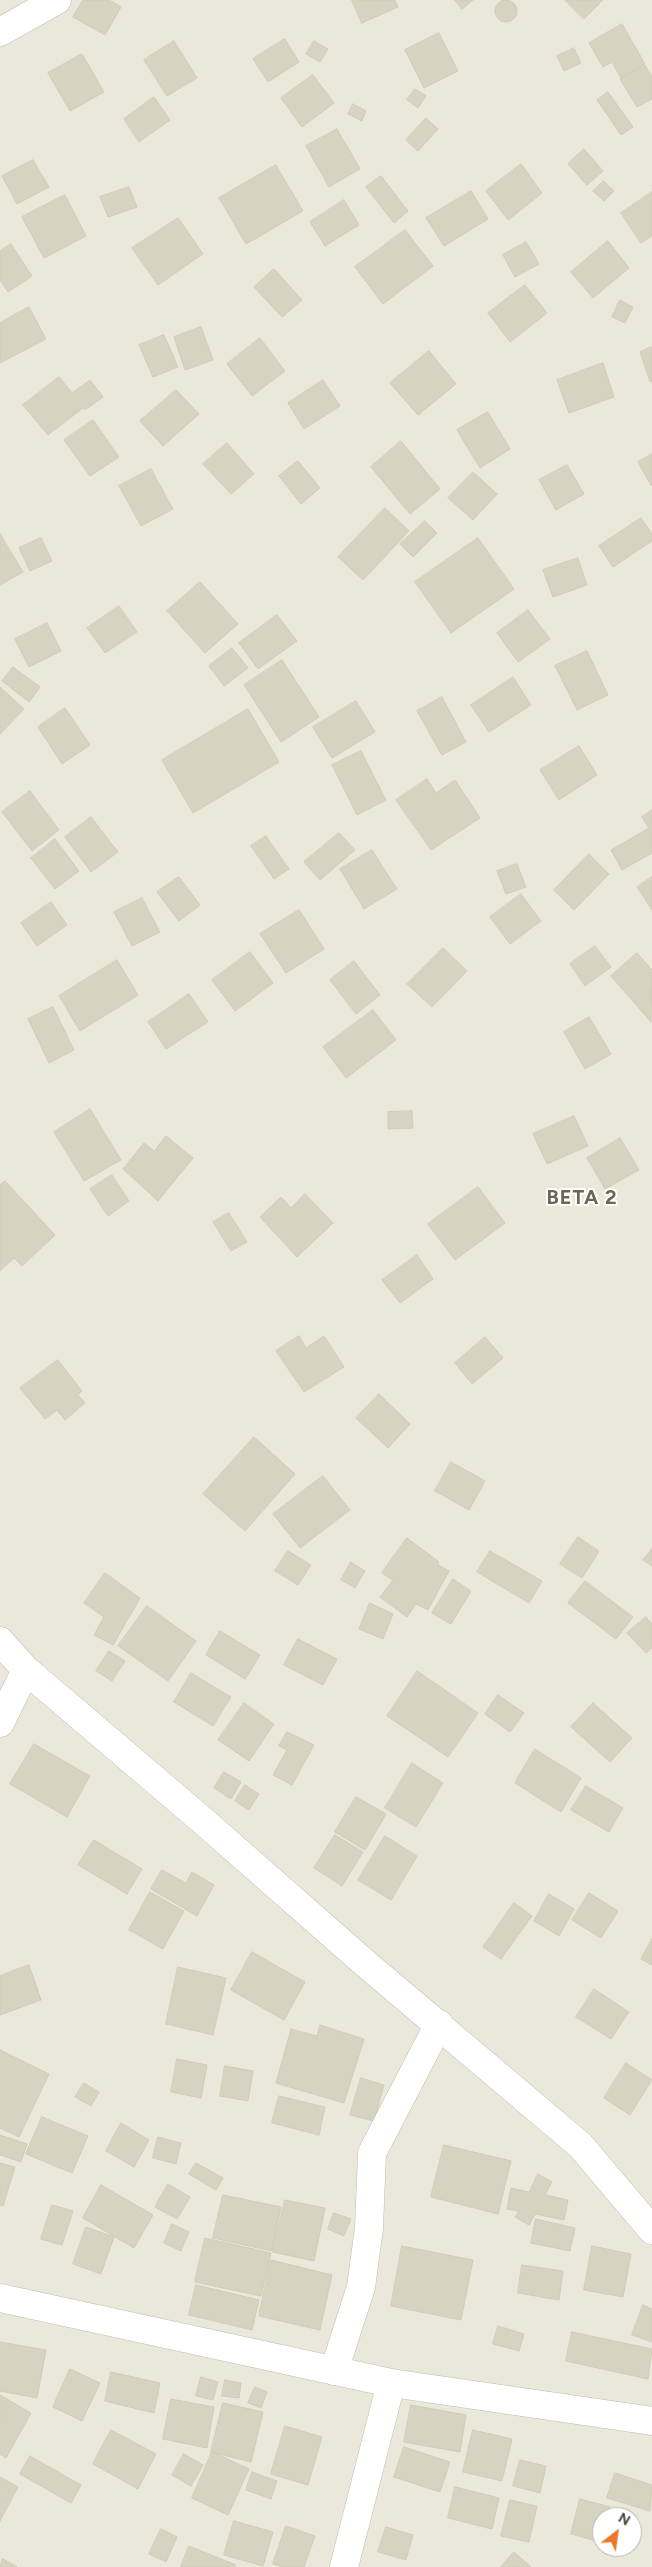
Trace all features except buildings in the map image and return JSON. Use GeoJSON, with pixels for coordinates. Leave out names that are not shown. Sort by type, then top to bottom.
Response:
{"type":"FeatureCollection","features":[{"type":"Feature","properties":{"kind":"street"},"geometry":{"type":"LineString","coordinates":[[0,32],[57,0]]}},
{"type":"Feature","properties":{"kind":"street"},"geometry":{"type":"LineString","coordinates":[[0,1641],[26,1670],[580,2144],[652,2230]]}},
{"type":"Feature","properties":{"kind":"street"},"geometry":{"type":"LineString","coordinates":[[0,1723],[26,1670]]}},
{"type":"Feature","properties":{"kind":"street"},"geometry":{"type":"LineString","coordinates":[[334,2371],[361,2287],[369,2228],[372,2153],[439,2024]]}},
{"type":"Feature","properties":{"kind":"street"},"geometry":{"type":"LineString","coordinates":[[0,2298],[391,2384],[652,2421]]}},
{"type":"Feature","properties":{"kind":"street"},"geometry":{"type":"LineString","coordinates":[[344,2567],[391,2384]]}},
{"type":"Feature","properties":{"kind":"shaded area"},"geometry":{"type":"Polygon","coordinates":[[[0,0],[652,0],[652,2567],[0,2567],[0,0]]]}},
{"type":"Feature","properties":{"kind":"district","name":"BETA 2"},"geometry":{"type":"Point","coordinates":[582,1198]}}]}
